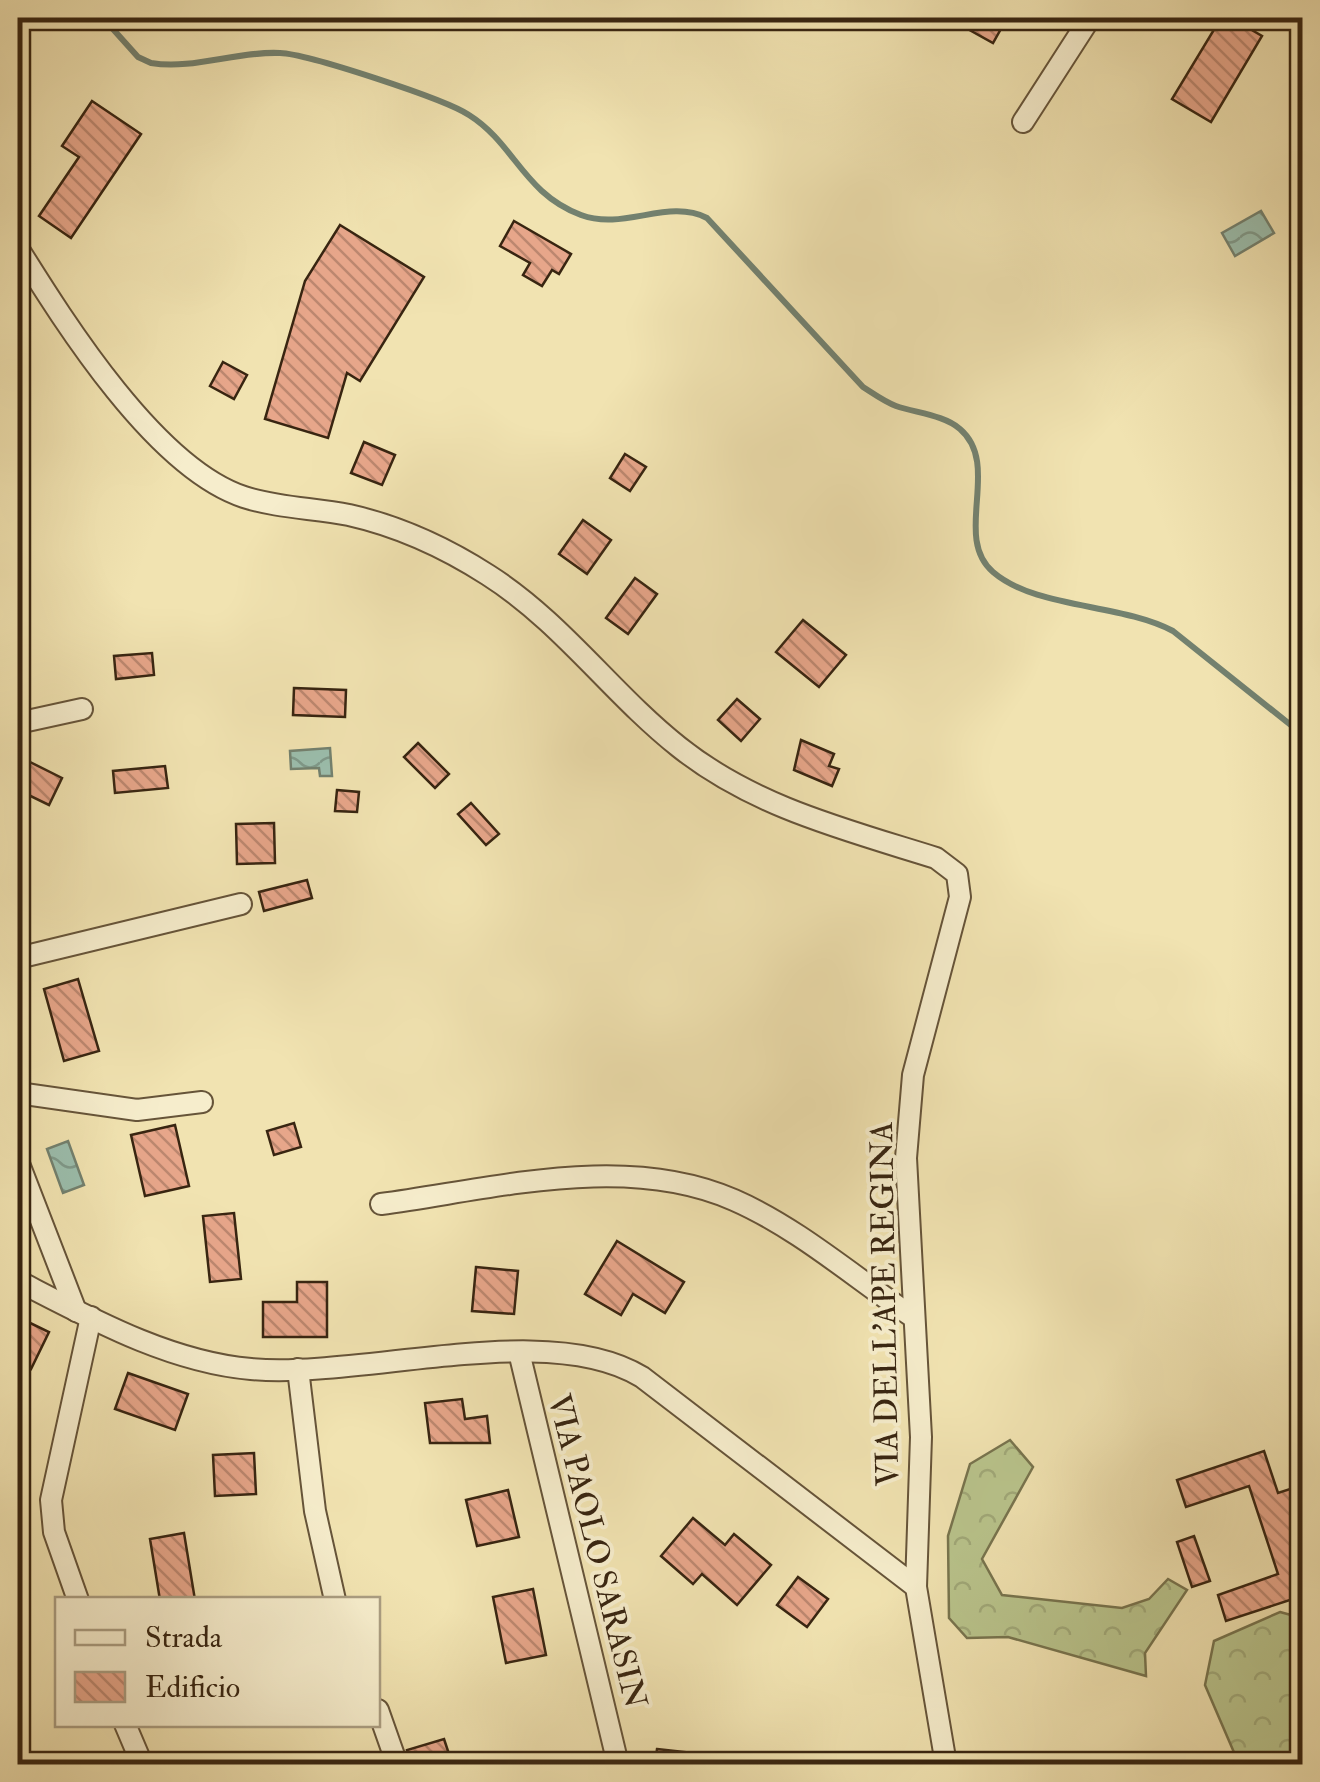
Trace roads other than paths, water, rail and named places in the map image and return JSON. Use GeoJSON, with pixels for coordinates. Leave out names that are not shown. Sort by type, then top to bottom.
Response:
{"type":"FeatureCollection","features":[{"type":"Feature","properties":{"kind":"street"},"geometry":{"type":"LineString","coordinates":[[1023,122],[1090,18]]}},
{"type":"Feature","properties":{"kind":"street","name":"VIA DELL'APE REGINA"},"geometry":{"type":"LineString","coordinates":[[18,248],[76,336],[147,426],[203,476],[255,500],[352,516],[443,550],[500,583],[546,618],[663,734],[709,768],[786,808],[936,858],[954,870],[960,896],[923,1030],[906,1128],[912,1317],[921,1437],[916,1587],[946,1764]]}},
{"type":"Feature","properties":{"kind":"street"},"geometry":{"type":"LineString","coordinates":[[18,723],[82,709]]}},
{"type":"Feature","properties":{"kind":"street"},"geometry":{"type":"LineString","coordinates":[[18,958],[241,904]]}},
{"type":"Feature","properties":{"kind":"street"},"geometry":{"type":"LineString","coordinates":[[18,1093],[137,1110],[202,1102]]}},
{"type":"Feature","properties":{"kind":"street"},"geometry":{"type":"LineString","coordinates":[[18,1160],[84,1314],[51,1500],[54,1532],[77,1597]]}},
{"type":"Feature","properties":{"kind":"street"},"geometry":{"type":"LineString","coordinates":[[381,1204],[583,1178],[632,1176],[676,1182],[733,1200],[778,1224],[912,1317]]}},
{"type":"Feature","properties":{"kind":"street"},"geometry":{"type":"LineString","coordinates":[[18,1281],[84,1314],[209,1362],[251,1369],[519,1352],[578,1353],[634,1372],[916,1587]]}},
{"type":"Feature","properties":{"kind":"street","name":"VIA PAOLO SARASIN"},"geometry":{"type":"LineString","coordinates":[[519,1352],[618,1764]]}},
{"type":"Feature","properties":{"kind":"street"},"geometry":{"type":"LineString","coordinates":[[298,1368],[317,1522],[334,1597]]}},
{"type":"Feature","properties":{"kind":"street"},"geometry":{"type":"LineString","coordinates":[[380,1716],[397,1764]]}},
{"type":"Feature","properties":{"kind":"street"},"geometry":{"type":"LineString","coordinates":[[126,1727],[142,1764]]}},
{"type":"Feature","properties":{"kind":"water"},"geometry":{"type":"Polygon","coordinates":[[[1261,211],[1274,233],[1235,256],[1222,233],[1261,211]]]}},
{"type":"Feature","properties":{"kind":"water"},"geometry":{"type":"Polygon","coordinates":[[[330,748],[332,776],[320,776],[319,768],[291,769],[290,751],[330,748]]]}},
{"type":"Feature","properties":{"kind":"water"},"geometry":{"type":"Polygon","coordinates":[[[68,1141],[84,1185],[63,1193],[47,1149],[68,1141]]]}},
{"type":"Feature","properties":{"kind":"waterway"},"geometry":{"type":"LineString","coordinates":[[103,18],[138,57],[151,63],[295,55],[455,108],[485,127],[546,194],[581,215],[613,219],[677,211],[707,218],[863,387],[892,404],[938,417],[960,429],[972,444],[977,462],[976,540],[993,572],[1032,593],[1129,615],[1173,631],[1302,734]]}}]}
